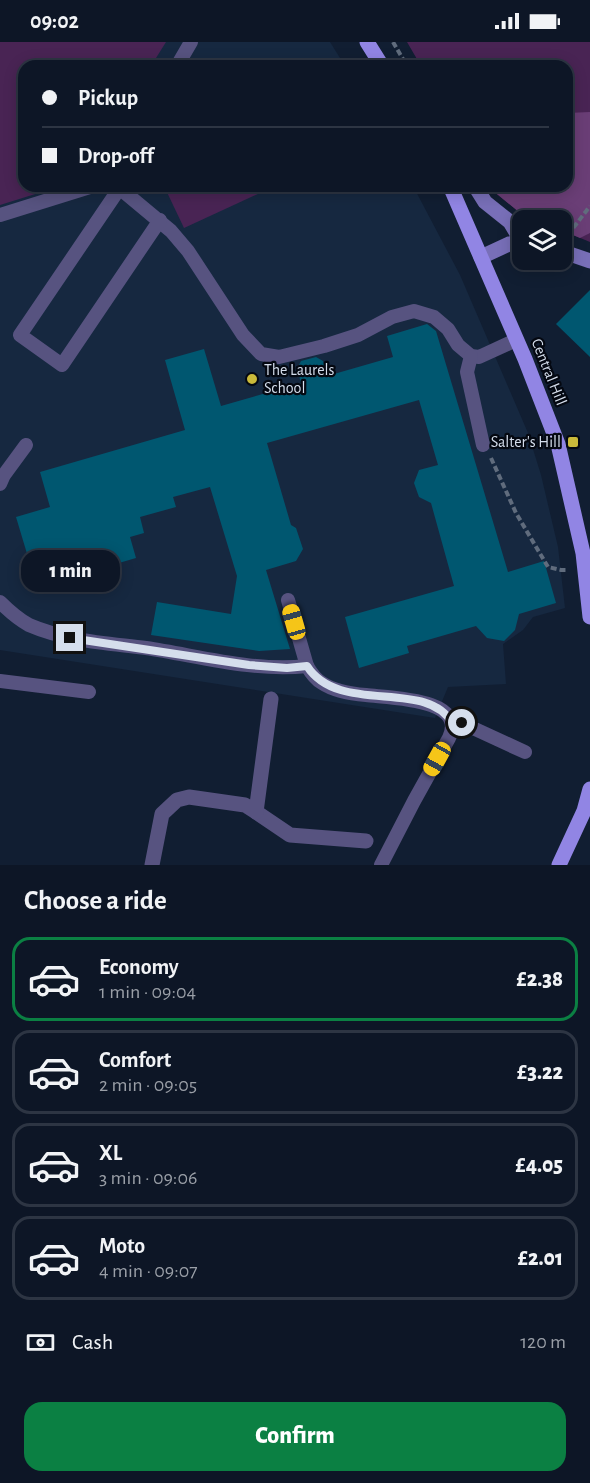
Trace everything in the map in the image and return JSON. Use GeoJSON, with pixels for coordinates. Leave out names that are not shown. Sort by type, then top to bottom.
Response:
{"type":"FeatureCollection","features":[{"type":"Feature","properties":{"kind":"main road"},"geometry":{"type":"LineString","coordinates":[[367,42],[378,60]]}},
{"type":"Feature","properties":{"kind":"main road","name":"Central Hill"},"geometry":{"type":"LineString","coordinates":[[453,192],[558,444],[583,553],[590,617]]}},
{"type":"Feature","properties":{"kind":"main road"},"geometry":{"type":"LineString","coordinates":[[559,865],[587,812],[590,789]]}},
{"type":"Feature","properties":{"kind":"street"},"geometry":{"type":"LineString","coordinates":[[479,192],[485,202],[512,225]]}},
{"type":"Feature","properties":{"kind":"street"},"geometry":{"type":"LineString","coordinates":[[481,257],[512,243]]}},
{"type":"Feature","properties":{"kind":"street"},"geometry":{"type":"LineString","coordinates":[[572,250],[590,261]]}},
{"type":"Feature","properties":{"kind":"street"},"geometry":{"type":"LineString","coordinates":[[256,812],[271,699]]}},
{"type":"Feature","properties":{"kind":"street"},"geometry":{"type":"LineString","coordinates":[[152,865],[162,814],[177,801],[189,797],[245,805],[290,835],[366,842]]}},
{"type":"Feature","properties":{"kind":"lane"},"geometry":{"type":"LineString","coordinates":[[180,60],[191,42]]}},
{"type":"Feature","properties":{"kind":"lane"},"geometry":{"type":"LineString","coordinates":[[0,215],[74,192]]}},
{"type":"Feature","properties":{"kind":"lane"},"geometry":{"type":"LineString","coordinates":[[115,192],[20,335],[62,365],[160,220]]}},
{"type":"Feature","properties":{"kind":"lane"},"geometry":{"type":"LineString","coordinates":[[124,192],[160,220],[188,251],[243,335],[261,354],[279,357],[324,346],[358,335],[392,317],[414,311],[434,317],[448,329],[458,345],[471,356],[479,357],[516,340]]}},
{"type":"Feature","properties":{"kind":"lane"},"geometry":{"type":"LineString","coordinates":[[471,356],[467,372],[483,445]]}},
{"type":"Feature","properties":{"kind":"lane"},"geometry":{"type":"LineString","coordinates":[[1,477],[26,445]]}},
{"type":"Feature","properties":{"kind":"lane"},"geometry":{"type":"LineString","coordinates":[[288,600],[307,666],[312,675],[323,684],[364,695],[426,703],[439,708],[448,715],[452,723],[449,738],[381,865]]}},
{"type":"Feature","properties":{"kind":"lane"},"geometry":{"type":"LineString","coordinates":[[0,602],[14,616],[29,625],[70,638],[249,665],[287,668],[307,666]]}},
{"type":"Feature","properties":{"kind":"lane"},"geometry":{"type":"LineString","coordinates":[[0,681],[89,692]]}},
{"type":"Feature","properties":{"kind":"lane"},"geometry":{"type":"LineString","coordinates":[[452,723],[462,723],[525,752]]}},
{"type":"Feature","properties":{"kind":"path"},"geometry":{"type":"LineString","coordinates":[[393,42],[404,60]]}},
{"type":"Feature","properties":{"kind":"path"},"geometry":{"type":"LineString","coordinates":[[572,232],[590,206]]}},
{"type":"Feature","properties":{"kind":"path"},"geometry":{"type":"LineString","coordinates":[[483,445],[516,513],[549,567],[561,570],[585,568]]}},
{"type":"Feature","properties":{"kind":"shaded area","name":"The Laurels School"},"geometry":{"type":"Polygon","coordinates":[[[0,42],[330,42],[341,60],[18,60],[18,192],[416,192],[460,275],[528,433],[541,475],[558,547],[565,608],[533,617],[523,630],[503,644],[506,684],[448,687],[435,718],[0,650],[0,42]]]}},
{"type":"Feature","properties":{"kind":"shaded area"},"geometry":{"type":"Polygon","coordinates":[[[0,42],[166,42],[155,60],[18,60],[18,192],[42,192],[0,205],[0,42]]]}},
{"type":"Feature","properties":{"kind":"shaded area"},"geometry":{"type":"Polygon","coordinates":[[[407,42],[590,42],[590,242],[572,235],[572,210],[516,210],[494,192],[573,192],[573,60],[418,60],[407,42]]]}},
{"type":"Feature","properties":{"kind":"shaded area"},"geometry":{"type":"Polygon","coordinates":[[[590,112],[590,233],[580,238],[572,235],[572,210],[516,210],[494,192],[573,192],[573,113],[590,112]]]}},
{"type":"Feature","properties":{"kind":"shaded area"},"geometry":{"type":"Polygon","coordinates":[[[167,192],[262,192],[184,228],[167,192]]]}},
{"type":"Feature","properties":{"kind":"building"},"geometry":{"type":"Polygon","coordinates":[[[590,290],[590,357],[556,324],[590,290]]]}},
{"type":"Feature","properties":{"kind":"building"},"geometry":{"type":"Polygon","coordinates":[[[427,324],[436,331],[508,572],[544,561],[556,603],[519,614],[515,630],[504,641],[487,638],[476,626],[407,646],[409,653],[359,668],[345,617],[454,586],[431,503],[419,497],[414,483],[419,470],[438,465],[419,400],[267,443],[291,525],[296,528],[303,549],[296,561],[266,570],[290,649],[259,651],[151,635],[157,602],[231,614],[237,576],[210,487],[173,497],[176,507],[140,517],[144,533],[130,537],[136,558],[37,587],[16,517],[50,507],[40,472],[185,430],[165,360],[204,349],[221,406],[301,383],[297,369],[301,361],[316,357],[323,361],[327,376],[393,357],[387,336],[427,324]]]}},
{"type":"Feature","properties":{"kind":"place","name":"The Laurels School"},"geometry":{"type":"Point","coordinates":[252,379]}},
{"type":"Feature","properties":{"kind":"place","name":"Salter's Hill"},"geometry":{"type":"Point","coordinates":[573,442]}},
{"type":"Feature","properties":{"kind":"route"},"geometry":{"type":"LineString","coordinates":[[70,638],[249,665],[287,668],[307,666],[312,675],[323,684],[336,689],[426,703],[439,708],[448,715],[452,723],[462,723]]}}]}
